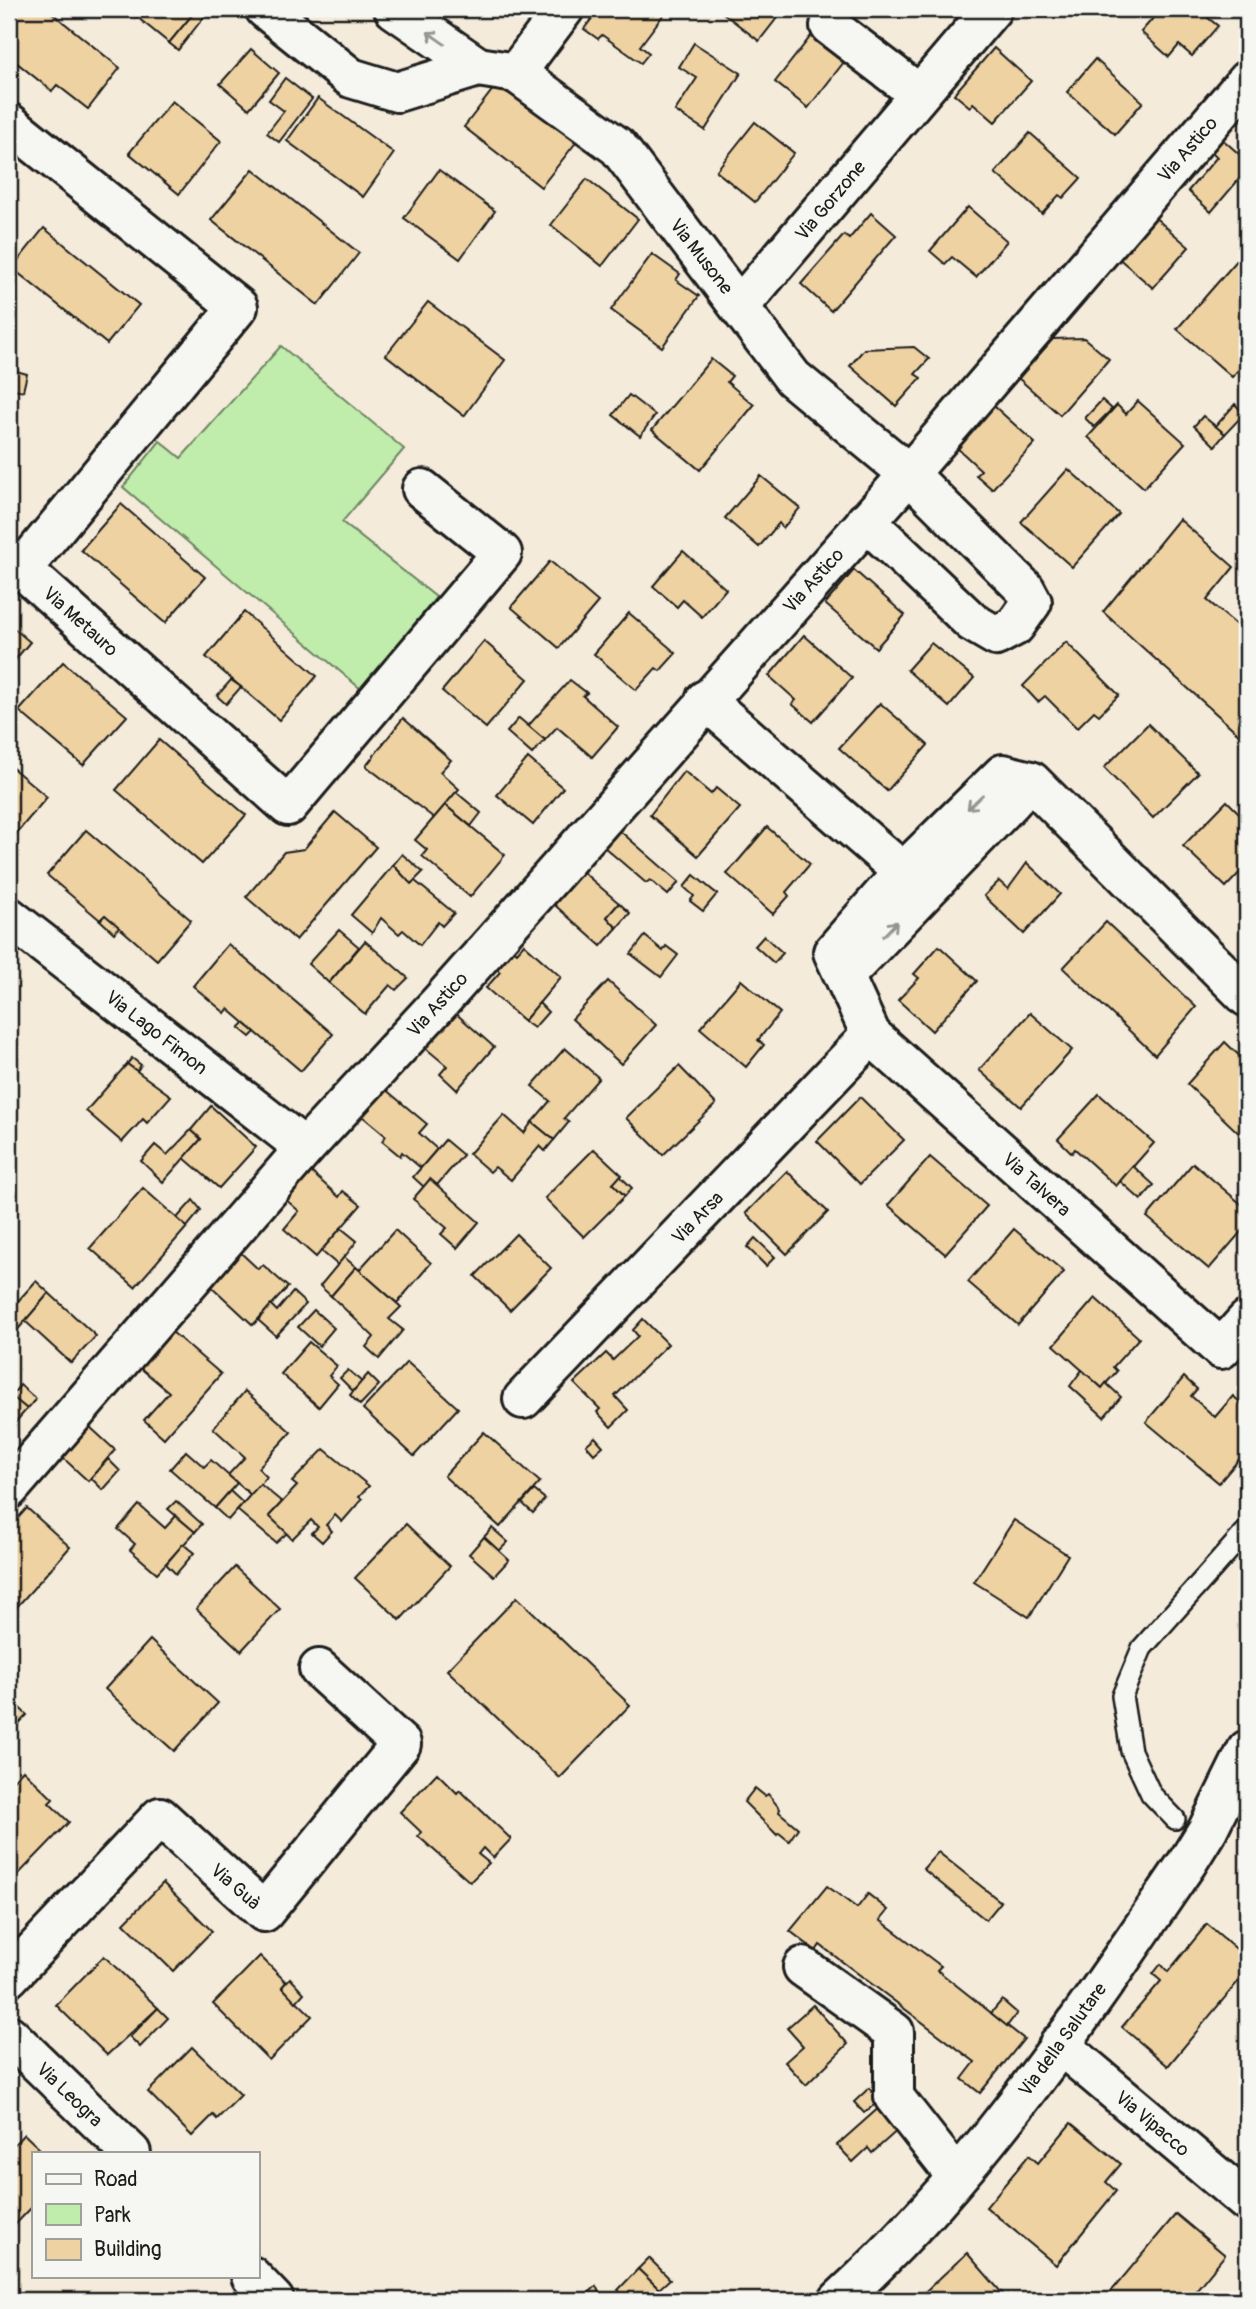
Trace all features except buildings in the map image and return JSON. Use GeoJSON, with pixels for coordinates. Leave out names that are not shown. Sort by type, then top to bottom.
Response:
{"type":"FeatureCollection","features":[{"type":"Feature","properties":{"kind":"street","name":"Via Musone"},"geometry":{"type":"LineString","coordinates":[[265,9],[351,78],[397,92],[478,67]]}},
{"type":"Feature","properties":{"kind":"street","name":"Via Musone"},"geometry":{"type":"LineString","coordinates":[[394,9],[478,67],[516,74],[618,147],[793,378],[909,474]]}},
{"type":"Feature","properties":{"kind":"street"},"geometry":{"type":"LineString","coordinates":[[516,74],[564,9]]}},
{"type":"Feature","properties":{"kind":"street","name":"Via Gorzone"},"geometry":{"type":"LineString","coordinates":[[740,306],[992,9]]}},
{"type":"Feature","properties":{"kind":"street"},"geometry":{"type":"LineString","coordinates":[[831,26],[919,94]]}},
{"type":"Feature","properties":{"kind":"street","name":"Via Astico"},"geometry":{"type":"LineString","coordinates":[[9,1489],[305,1148],[441,1001],[705,700],[1234,119],[1247,80]]}},
{"type":"Feature","properties":{"kind":"street","name":"Via Metauro"},"geometry":{"type":"LineString","coordinates":[[9,123],[239,307],[22,569],[288,806],[502,553],[422,489]]}},
{"type":"Feature","properties":{"kind":"street"},"geometry":{"type":"LineString","coordinates":[[866,521],[972,622],[996,636],[1015,626],[1032,602],[1025,589],[909,474]]}},
{"type":"Feature","properties":{"kind":"street"},"geometry":{"type":"LineString","coordinates":[[705,700],[903,872]]}},
{"type":"Feature","properties":{"kind":"street","name":"Via Talvera"},"geometry":{"type":"LineString","coordinates":[[1031,781],[1003,774],[903,872],[833,953],[843,978],[871,1035],[1221,1349],[1247,1320]]}},
{"type":"Feature","properties":{"kind":"street"},"geometry":{"type":"LineString","coordinates":[[843,978],[1031,781],[1247,997]]}},
{"type":"Feature","properties":{"kind":"street","name":"Via Lago Fimon"},"geometry":{"type":"LineString","coordinates":[[9,917],[305,1148]]}},
{"type":"Feature","properties":{"kind":"street","name":"Via Arsa"},"geometry":{"type":"LineString","coordinates":[[523,1399],[871,1035]]}},
{"type":"Feature","properties":{"kind":"street","name":"Via Guà"},"geometry":{"type":"LineString","coordinates":[[9,1977],[160,1817],[264,1912],[401,1744],[319,1669]]}},
{"type":"Feature","properties":{"kind":"street","name":"Via della Salutare"},"geometry":{"type":"LineString","coordinates":[[839,2300],[877,2266],[995,2131],[1187,1863],[1208,1829],[1247,1750]]}},
{"type":"Feature","properties":{"kind":"street"},"geometry":{"type":"LineString","coordinates":[[803,1967],[894,2032],[894,2097],[956,2176]]}},
{"type":"Feature","properties":{"kind":"street","name":"Via Leogra"},"geometry":{"type":"LineString","coordinates":[[9,2035],[130,2152]]}},
{"type":"Feature","properties":{"kind":"street","name":"Via Vipacco"},"geometry":{"type":"LineString","coordinates":[[1059,2044],[1247,2202]]}},
{"type":"Feature","properties":{"kind":"street"},"geometry":{"type":"LineString","coordinates":[[253,2278],[274,2300]]}},
{"type":"Feature","properties":{"kind":"lane"},"geometry":{"type":"LineString","coordinates":[[1175,1819],[1151,1794],[1131,1751],[1122,1696],[1142,1648],[1247,1530]]}},
{"type":"Feature","properties":{"kind":"green space"},"geometry":{"type":"Polygon","coordinates":[[[281,346],[404,449],[342,522],[436,597],[362,690],[123,487],[160,441],[181,458],[281,346]]]}}]}
